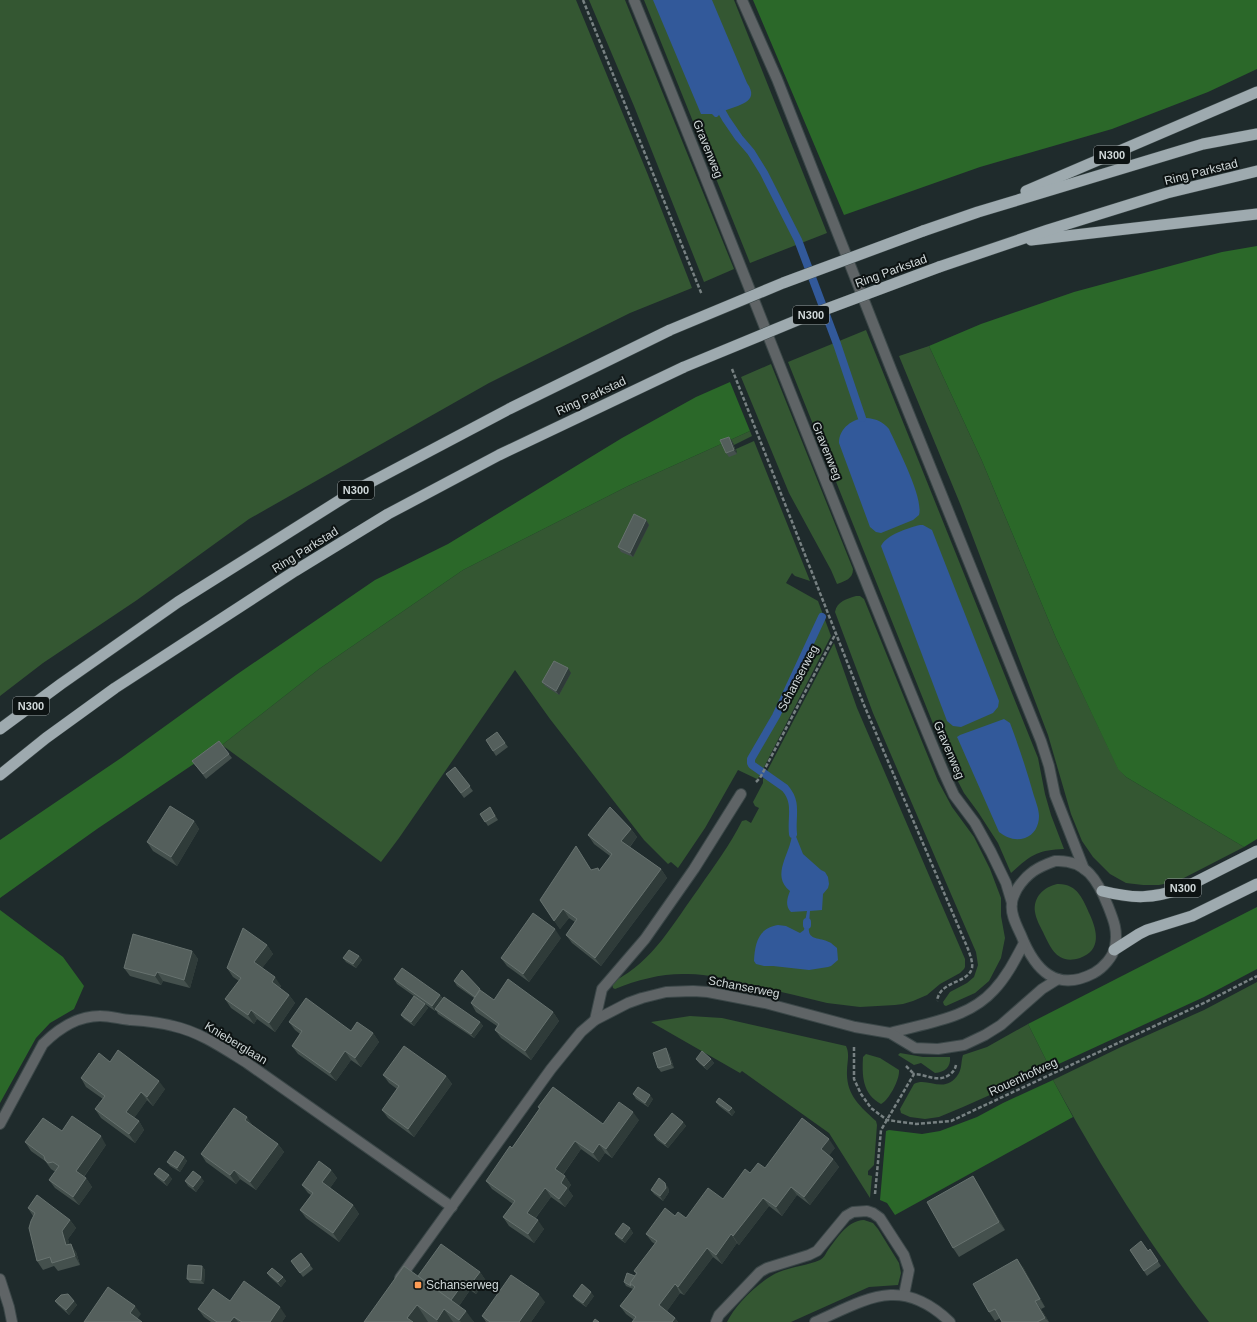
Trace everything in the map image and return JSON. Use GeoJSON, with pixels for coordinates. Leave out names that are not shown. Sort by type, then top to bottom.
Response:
{"type":"FeatureCollection","features":[{"type":"Feature","properties":{"kind":"highway","name":"N300"},"geometry":{"type":"LineString","coordinates":[[978,212],[1257,92]]}},
{"type":"Feature","properties":{"kind":"highway","name":"Ring Parkstad"},"geometry":{"type":"LineString","coordinates":[[0,729],[61,684],[178,602],[356,490],[509,408],[670,330],[783,283],[923,230],[1203,144],[1257,134]]}},
{"type":"Feature","properties":{"kind":"highway","name":"Ring Parkstad"},"geometry":{"type":"LineString","coordinates":[[0,775],[46,738],[115,688],[295,571],[388,514],[498,455],[684,367],[805,317],[939,267],[1009,243],[1167,194],[1257,171]]}},
{"type":"Feature","properties":{"kind":"highway","name":"N300"},"geometry":{"type":"LineString","coordinates":[[1009,243],[1257,214]]}},
{"type":"Feature","properties":{"kind":"highway","name":"N300"},"geometry":{"type":"LineString","coordinates":[[1102,891],[1125,896],[1144,897],[1165,894],[1184,888],[1257,851]]}},
{"type":"Feature","properties":{"kind":"highway","name":"N300"},"geometry":{"type":"LineString","coordinates":[[1114,950],[1139,934],[1192,916],[1257,884]]}},
{"type":"Feature","properties":{"kind":"street","name":"Gravenweg"},"geometry":{"type":"LineString","coordinates":[[634,0],[888,640],[954,795],[975,823],[991,852],[1006,883],[1012,903]]}},
{"type":"Feature","properties":{"kind":"street"},"geometry":{"type":"LineString","coordinates":[[742,0],[777,79],[888,362],[1041,741],[1049,766],[1055,795],[1084,869]]}},
{"type":"Feature","properties":{"kind":"street"},"geometry":{"type":"LineString","coordinates":[[595,1020],[602,989],[645,939],[694,868],[741,794]]}},
{"type":"Feature","properties":{"kind":"street"},"geometry":{"type":"LineString","coordinates":[[1062,861],[1070,862],[1084,869],[1096,880],[1102,891],[1116,929],[1117,936],[1114,950],[1107,962],[1097,971],[1080,979],[1058,979],[1044,972],[1037,965],[1024,943],[1013,916],[1012,903],[1022,882],[1031,872],[1042,865],[1062,861]]}},
{"type":"Feature","properties":{"kind":"street","name":"Schanserweg"},"geometry":{"type":"LineString","coordinates":[[890,1033],[954,1017],[978,1004],[994,990],[1010,969],[1024,943]]}},
{"type":"Feature","properties":{"kind":"street","name":"Schanserweg"},"geometry":{"type":"LineString","coordinates":[[396,1284],[551,1069],[581,1032],[595,1020],[628,1003],[666,992],[693,991],[725,995],[765,1003],[855,1027],[890,1033],[915,1048],[938,1049],[964,1045],[1001,1025],[1042,989],[1058,979]]}},
{"type":"Feature","properties":{"kind":"street","name":"Knieberglaan"},"geometry":{"type":"LineString","coordinates":[[0,1124],[43,1044],[64,1026],[86,1018],[99,1016],[159,1023],[188,1030],[217,1044],[247,1063],[452,1207]]}},
{"type":"Feature","properties":{"kind":"street"},"geometry":{"type":"LineString","coordinates":[[716,1322],[719,1315],[764,1269],[809,1255],[817,1251],[846,1216],[860,1210],[873,1213],[880,1218],[904,1255],[909,1270],[904,1295]]}},
{"type":"Feature","properties":{"kind":"street"},"geometry":{"type":"LineString","coordinates":[[0,1279],[12,1322]]}},
{"type":"Feature","properties":{"kind":"street"},"geometry":{"type":"LineString","coordinates":[[815,1322],[866,1299],[887,1295],[904,1295],[929,1304],[950,1322]]}},
{"type":"Feature","properties":{"kind":"path"},"geometry":{"type":"LineString","coordinates":[[583,0],[704,298]]}},
{"type":"Feature","properties":{"kind":"path"},"geometry":{"type":"LineString","coordinates":[[730,364],[864,705],[972,961],[972,968],[970,972],[965,977],[948,985],[937,996],[936,1002],[942,1020]]}},
{"type":"Feature","properties":{"kind":"path","name":"Schanserweg"},"geometry":{"type":"LineString","coordinates":[[760,778],[836,633]]}},
{"type":"Feature","properties":{"kind":"path","name":"Rouenhofweg"},"geometry":{"type":"LineString","coordinates":[[855,1027],[854,1079],[861,1094],[871,1108],[887,1120],[916,1124],[951,1121],[1206,1002],[1257,976]]}},
{"type":"Feature","properties":{"kind":"path"},"geometry":{"type":"LineString","coordinates":[[873,1213],[881,1130],[914,1074],[922,1074],[934,1079],[939,1079],[954,1071],[956,1063],[952,1047]]}},
{"type":"Feature","properties":{"kind":"green space"},"geometry":{"type":"Polygon","coordinates":[[[0,0],[576,0],[648,175],[692,288],[630,313],[489,383],[249,519],[137,600],[43,663],[0,696],[0,0]]]}},
{"type":"Feature","properties":{"kind":"green space"},"geometry":{"type":"Polygon","coordinates":[[[589,0],[625,0],[734,269],[704,282],[634,106],[589,0]]]}},
{"type":"Feature","properties":{"kind":"green space"},"geometry":{"type":"Polygon","coordinates":[[[644,0],[734,0],[827,233],[750,263],[644,0]]]}},
{"type":"Feature","properties":{"kind":"green space"},"geometry":{"type":"Polygon","coordinates":[[[753,0],[1257,0],[1257,69],[1208,92],[1112,129],[980,167],[844,215],[753,0]]]}},
{"type":"Feature","properties":{"kind":"green space"},"geometry":{"type":"Polygon","coordinates":[[[1257,246],[1257,839],[1244,847],[1126,777],[1118,769],[1056,638],[982,461],[929,346],[981,324],[1074,292],[1222,252],[1257,246]]]}},
{"type":"Feature","properties":{"kind":"green space"},"geometry":{"type":"Polygon","coordinates":[[[866,330],[1038,758],[1051,815],[1064,849],[1041,852],[1029,858],[1011,873],[998,843],[964,793],[950,766],[788,362],[866,330]]]}},
{"type":"Feature","properties":{"kind":"green space"},"geometry":{"type":"Polygon","coordinates":[[[929,346],[982,461],[1056,638],[1118,768],[1126,777],[1244,847],[1178,881],[1159,885],[1143,885],[1126,883],[1110,874],[1093,857],[1082,841],[1071,814],[1048,735],[961,506],[899,356],[929,346]]]}},
{"type":"Feature","properties":{"kind":"green space"},"geometry":{"type":"Polygon","coordinates":[[[771,364],[853,569],[852,575],[846,581],[837,584],[831,570],[789,493],[741,377],[771,364]]]}},
{"type":"Feature","properties":{"kind":"green space"},"geometry":{"type":"Polygon","coordinates":[[[730,382],[750,431],[628,486],[463,570],[319,669],[222,745],[97,829],[0,898],[0,840],[121,758],[236,675],[375,580],[448,544],[622,438],[696,397],[730,382]]]}},
{"type":"Feature","properties":{"kind":"green space"},"geometry":{"type":"Polygon","coordinates":[[[750,431],[752,436],[734,445],[732,441],[737,454],[736,449],[754,441],[810,581],[795,576],[792,573],[786,583],[818,601],[831,636],[759,777],[757,779],[738,770],[705,828],[678,868],[671,862],[668,864],[644,840],[550,719],[515,670],[381,862],[222,745],[319,669],[463,570],[628,486],[750,431]]]}},
{"type":"Feature","properties":{"kind":"green space"},"geometry":{"type":"Polygon","coordinates":[[[860,596],[864,599],[938,781],[952,807],[974,837],[990,869],[1001,898],[1001,916],[1005,938],[1001,958],[989,981],[975,993],[946,1006],[943,1002],[950,992],[967,983],[974,977],[978,965],[976,952],[873,713],[835,612],[840,603],[846,599],[860,596]]]}},
{"type":"Feature","properties":{"kind":"green space"},"geometry":{"type":"Polygon","coordinates":[[[834,643],[857,708],[965,959],[964,969],[960,973],[940,984],[927,995],[913,1001],[895,1005],[860,1007],[827,1003],[723,978],[699,974],[657,976],[640,980],[615,989],[613,988],[612,984],[614,981],[628,973],[640,963],[662,940],[722,855],[742,821],[746,820],[751,823],[759,808],[755,806],[753,802],[763,783],[763,779],[834,643]]]}},
{"type":"Feature","properties":{"kind":"green space"},"geometry":{"type":"Polygon","coordinates":[[[1057,884],[1070,886],[1078,893],[1085,903],[1094,927],[1096,934],[1095,945],[1087,955],[1080,958],[1072,960],[1066,959],[1056,954],[1052,950],[1036,917],[1035,907],[1038,897],[1044,890],[1057,884]]]}},
{"type":"Feature","properties":{"kind":"green space"},"geometry":{"type":"Polygon","coordinates":[[[1257,907],[1257,969],[1204,997],[1050,1068],[1028,1024],[1257,907]]]}},
{"type":"Feature","properties":{"kind":"green space"},"geometry":{"type":"Polygon","coordinates":[[[0,910],[63,957],[84,986],[74,1009],[50,1023],[36,1038],[0,1103],[0,910]]]}},
{"type":"Feature","properties":{"kind":"green space"},"geometry":{"type":"Polygon","coordinates":[[[1257,982],[1257,1322],[1209,1322],[1173,1274],[1114,1185],[1053,1080],[1121,1047],[1204,1010],[1257,982]]]}},
{"type":"Feature","properties":{"kind":"green space"},"geometry":{"type":"Polygon","coordinates":[[[690,1016],[722,1018],[846,1046],[848,1055],[847,1079],[849,1087],[855,1099],[876,1121],[877,1125],[874,1165],[868,1171],[868,1175],[872,1176],[870,1198],[829,1133],[742,1071],[740,1073],[651,1022],[690,1016]]]}},
{"type":"Feature","properties":{"kind":"green space"},"geometry":{"type":"Polygon","coordinates":[[[1028,1024],[1050,1068],[939,1117],[925,1119],[910,1117],[901,1113],[900,1109],[914,1084],[925,1082],[942,1084],[954,1080],[961,1068],[963,1055],[987,1047],[1028,1024]]]}},
{"type":"Feature","properties":{"kind":"green space"},"geometry":{"type":"Polygon","coordinates":[[[900,1053],[923,1057],[950,1057],[950,1061],[947,1068],[935,1073],[921,1063],[914,1065],[898,1055],[900,1053]]]}},
{"type":"Feature","properties":{"kind":"green space"},"geometry":{"type":"Polygon","coordinates":[[[866,1054],[880,1058],[899,1070],[898,1079],[893,1089],[881,1104],[870,1095],[864,1084],[863,1057],[866,1054]]]}},
{"type":"Feature","properties":{"kind":"green space"},"geometry":{"type":"Polygon","coordinates":[[[1053,1080],[1073,1117],[895,1215],[887,1203],[880,1200],[886,1131],[889,1130],[922,1134],[940,1131],[977,1117],[1003,1103],[1053,1080]]]}},
{"type":"Feature","properties":{"kind":"green space"},"geometry":{"type":"Polygon","coordinates":[[[864,1220],[873,1223],[878,1229],[899,1263],[901,1273],[898,1285],[869,1287],[791,1322],[727,1322],[736,1308],[749,1293],[764,1280],[784,1270],[820,1260],[824,1257],[843,1230],[853,1223],[864,1220]]]}},
{"type":"Feature","properties":{"kind":"water"},"geometry":{"type":"Polygon","coordinates":[[[653,0],[712,0],[751,90],[751,95],[746,102],[724,111],[717,117],[712,114],[701,114],[653,0]]]}},
{"type":"Feature","properties":{"kind":"water"},"geometry":{"type":"Polygon","coordinates":[[[862,418],[880,421],[889,429],[909,472],[918,497],[919,515],[913,520],[881,533],[876,532],[870,527],[839,443],[841,433],[844,428],[852,422],[862,418]]]}},
{"type":"Feature","properties":{"kind":"water"},"geometry":{"type":"Polygon","coordinates":[[[920,525],[932,530],[999,701],[998,707],[993,713],[961,727],[953,726],[947,721],[881,546],[892,535],[920,525]]]}},
{"type":"Feature","properties":{"kind":"water"},"geometry":{"type":"Polygon","coordinates":[[[1004,719],[1010,723],[1026,768],[1039,814],[1039,820],[1035,830],[1028,837],[1021,839],[1011,838],[999,832],[957,737],[1004,719]]]}},
{"type":"Feature","properties":{"kind":"water"},"geometry":{"type":"Polygon","coordinates":[[[792,834],[795,834],[803,854],[825,872],[828,877],[829,884],[828,888],[823,894],[822,910],[810,911],[809,923],[805,922],[807,911],[791,912],[789,910],[787,902],[790,891],[784,885],[782,878],[783,864],[792,834]]]}},
{"type":"Feature","properties":{"kind":"water"},"geometry":{"type":"Polygon","coordinates":[[[778,925],[786,926],[800,933],[804,930],[805,925],[809,926],[810,934],[814,938],[830,942],[837,948],[838,960],[831,966],[809,970],[756,964],[754,961],[754,955],[759,938],[766,930],[778,925]]]}},
{"type":"Feature","properties":{"kind":"building"},"geometry":{"type":"Polygon","coordinates":[[[729,437],[734,450],[726,453],[720,440],[729,437]]]}},
{"type":"Feature","properties":{"kind":"building"},"geometry":{"type":"Polygon","coordinates":[[[634,514],[646,520],[630,553],[618,547],[634,514]]]}},
{"type":"Feature","properties":{"kind":"building"},"geometry":{"type":"Polygon","coordinates":[[[554,661],[568,668],[556,691],[542,682],[554,661]]]}},
{"type":"Feature","properties":{"kind":"building"},"geometry":{"type":"Polygon","coordinates":[[[497,732],[505,743],[493,751],[486,740],[497,732]]]}},
{"type":"Feature","properties":{"kind":"building"},"geometry":{"type":"Polygon","coordinates":[[[219,741],[229,754],[203,774],[192,761],[219,741]]]}},
{"type":"Feature","properties":{"kind":"building"},"geometry":{"type":"Polygon","coordinates":[[[455,767],[470,786],[461,793],[446,774],[455,767]]]}},
{"type":"Feature","properties":{"kind":"building"},"geometry":{"type":"Polygon","coordinates":[[[170,806],[194,821],[171,857],[147,842],[170,806]]]}},
{"type":"Feature","properties":{"kind":"building"},"geometry":{"type":"Polygon","coordinates":[[[490,807],[495,816],[485,822],[480,814],[490,807]]]}},
{"type":"Feature","properties":{"kind":"building"},"geometry":{"type":"Polygon","coordinates":[[[610,807],[631,829],[621,841],[661,869],[595,958],[566,935],[577,919],[563,909],[554,921],[540,900],[576,846],[591,870],[598,868],[599,871],[612,854],[588,835],[610,807]]]}},
{"type":"Feature","properties":{"kind":"building"},"geometry":{"type":"Polygon","coordinates":[[[533,913],[555,929],[523,974],[501,958],[533,913]]]}},
{"type":"Feature","properties":{"kind":"building"},"geometry":{"type":"Polygon","coordinates":[[[243,928],[267,945],[254,962],[275,977],[272,982],[289,995],[269,1023],[251,1010],[248,1015],[225,999],[241,978],[227,968],[243,928]]]}},
{"type":"Feature","properties":{"kind":"building"},"geometry":{"type":"Polygon","coordinates":[[[133,934],[192,951],[184,980],[157,972],[155,976],[124,968],[133,934]]]}},
{"type":"Feature","properties":{"kind":"building"},"geometry":{"type":"Polygon","coordinates":[[[349,950],[359,956],[353,964],[343,958],[349,950]]]}},
{"type":"Feature","properties":{"kind":"building"},"geometry":{"type":"Polygon","coordinates":[[[402,968],[440,995],[432,1006],[394,979],[402,968]]]}},
{"type":"Feature","properties":{"kind":"building"},"geometry":{"type":"Polygon","coordinates":[[[462,970],[480,989],[475,997],[454,981],[462,970]]]}},
{"type":"Feature","properties":{"kind":"building"},"geometry":{"type":"Polygon","coordinates":[[[508,979],[553,1012],[525,1051],[495,1030],[499,1024],[471,1003],[480,990],[494,1000],[508,979]]]}},
{"type":"Feature","properties":{"kind":"building"},"geometry":{"type":"Polygon","coordinates":[[[414,996],[425,1004],[411,1022],[401,1015],[414,996]]]}},
{"type":"Feature","properties":{"kind":"building"},"geometry":{"type":"Polygon","coordinates":[[[444,997],[480,1022],[471,1034],[435,1009],[444,997]]]}},
{"type":"Feature","properties":{"kind":"building"},"geometry":{"type":"Polygon","coordinates":[[[306,998],[351,1031],[357,1022],[373,1033],[355,1058],[345,1051],[330,1073],[292,1046],[302,1031],[289,1022],[306,998]]]}},
{"type":"Feature","properties":{"kind":"building"},"geometry":{"type":"Polygon","coordinates":[[[404,1046],[446,1076],[408,1129],[382,1110],[399,1086],[383,1075],[404,1046]]]}},
{"type":"Feature","properties":{"kind":"building"},"geometry":{"type":"Polygon","coordinates":[[[666,1048],[671,1064],[658,1068],[653,1053],[666,1048]]]}},
{"type":"Feature","properties":{"kind":"building"},"geometry":{"type":"Polygon","coordinates":[[[118,1050],[159,1081],[147,1097],[141,1092],[126,1112],[139,1121],[129,1134],[95,1109],[105,1096],[81,1078],[99,1053],[110,1062],[118,1050]]]}},
{"type":"Feature","properties":{"kind":"building"},"geometry":{"type":"Polygon","coordinates":[[[702,1051],[711,1059],[704,1066],[696,1059],[702,1051]]]}},
{"type":"Feature","properties":{"kind":"building"},"geometry":{"type":"Polygon","coordinates":[[[553,1087],[603,1124],[619,1102],[633,1112],[606,1149],[599,1144],[593,1153],[575,1141],[555,1169],[565,1176],[561,1183],[567,1188],[559,1199],[545,1188],[527,1213],[538,1220],[528,1234],[503,1217],[515,1201],[486,1181],[510,1146],[512,1148],[540,1108],[538,1107],[553,1087]]]}},
{"type":"Feature","properties":{"kind":"building"},"geometry":{"type":"Polygon","coordinates":[[[638,1087],[650,1095],[645,1103],[633,1094],[638,1087]]]}},
{"type":"Feature","properties":{"kind":"building"},"geometry":{"type":"Polygon","coordinates":[[[719,1098],[732,1108],[729,1111],[716,1102],[719,1098]]]}},
{"type":"Feature","properties":{"kind":"building"},"geometry":{"type":"Polygon","coordinates":[[[234,1108],[247,1117],[245,1120],[278,1144],[250,1182],[234,1170],[230,1175],[201,1154],[234,1108]]]}},
{"type":"Feature","properties":{"kind":"building"},"geometry":{"type":"Polygon","coordinates":[[[672,1113],[683,1122],[665,1144],[654,1135],[672,1113]]]}},
{"type":"Feature","properties":{"kind":"building"},"geometry":{"type":"Polygon","coordinates":[[[72,1116],[101,1136],[76,1171],[86,1178],[73,1197],[49,1180],[59,1166],[53,1162],[48,1163],[44,1156],[25,1142],[43,1118],[62,1131],[72,1116]]]}},
{"type":"Feature","properties":{"kind":"building"},"geometry":{"type":"Polygon","coordinates":[[[802,1118],[829,1139],[821,1149],[833,1159],[804,1197],[791,1187],[776,1207],[763,1198],[733,1236],[731,1234],[716,1255],[707,1248],[678,1287],[675,1284],[659,1305],[675,1318],[672,1322],[632,1322],[636,1317],[620,1306],[635,1287],[630,1283],[637,1273],[634,1271],[657,1241],[646,1234],[665,1208],[675,1216],[678,1212],[686,1218],[708,1188],[723,1199],[745,1169],[750,1173],[758,1163],[765,1168],[802,1118]]]}},
{"type":"Feature","properties":{"kind":"building"},"geometry":{"type":"Polygon","coordinates":[[[175,1151],[184,1157],[177,1168],[167,1162],[175,1151]]]}},
{"type":"Feature","properties":{"kind":"building"},"geometry":{"type":"Polygon","coordinates":[[[319,1161],[331,1170],[322,1182],[353,1205],[333,1233],[300,1210],[313,1193],[302,1185],[319,1161]]]}},
{"type":"Feature","properties":{"kind":"building"},"geometry":{"type":"Polygon","coordinates":[[[159,1168],[169,1175],[164,1181],[154,1174],[159,1168]]]}},
{"type":"Feature","properties":{"kind":"building"},"geometry":{"type":"Polygon","coordinates":[[[193,1171],[201,1177],[193,1187],[185,1181],[193,1171]]]}},
{"type":"Feature","properties":{"kind":"building"},"geometry":{"type":"Polygon","coordinates":[[[973,1176],[999,1222],[953,1248],[927,1202],[973,1176]]]}},
{"type":"Feature","properties":{"kind":"building"},"geometry":{"type":"Polygon","coordinates":[[[659,1178],[665,1183],[666,1188],[660,1196],[651,1190],[659,1178]]]}},
{"type":"Feature","properties":{"kind":"building"},"geometry":{"type":"Polygon","coordinates":[[[37,1195],[70,1220],[62,1231],[66,1245],[71,1244],[75,1256],[52,1263],[50,1257],[37,1261],[29,1228],[35,1213],[28,1208],[37,1195]]]}},
{"type":"Feature","properties":{"kind":"building"},"geometry":{"type":"Polygon","coordinates":[[[623,1223],[630,1228],[622,1239],[615,1234],[623,1223]]]}},
{"type":"Feature","properties":{"kind":"building"},"geometry":{"type":"Polygon","coordinates":[[[1141,1241],[1148,1251],[1150,1249],[1158,1261],[1144,1271],[1130,1250],[1141,1241]]]}},
{"type":"Feature","properties":{"kind":"building"},"geometry":{"type":"Polygon","coordinates":[[[441,1244],[480,1272],[470,1285],[465,1281],[451,1300],[418,1276],[441,1244]]]}},
{"type":"Feature","properties":{"kind":"building"},"geometry":{"type":"Polygon","coordinates":[[[301,1253],[310,1265],[300,1273],[291,1261],[301,1253]]]}},
{"type":"Feature","properties":{"kind":"building"},"geometry":{"type":"Polygon","coordinates":[[[1017,1259],[1040,1299],[1035,1301],[1045,1318],[1037,1322],[1002,1322],[995,1309],[989,1312],[973,1284],[1017,1259]]]}},
{"type":"Feature","properties":{"kind":"building"},"geometry":{"type":"Polygon","coordinates":[[[188,1265],[202,1266],[201,1280],[187,1279],[188,1265]]]}},
{"type":"Feature","properties":{"kind":"building"},"geometry":{"type":"Polygon","coordinates":[[[404,1266],[466,1311],[459,1320],[444,1309],[437,1320],[417,1305],[407,1318],[413,1322],[364,1322],[404,1266]]]}},
{"type":"Feature","properties":{"kind":"building"},"geometry":{"type":"Polygon","coordinates":[[[272,1268],[283,1277],[278,1282],[267,1273],[272,1268]]]}},
{"type":"Feature","properties":{"kind":"building"},"geometry":{"type":"Polygon","coordinates":[[[627,1273],[635,1276],[630,1283],[631,1286],[624,1282],[627,1273]]]}},
{"type":"Feature","properties":{"kind":"building"},"geometry":{"type":"Polygon","coordinates":[[[511,1275],[539,1294],[519,1322],[490,1322],[482,1316],[511,1275]]]}},
{"type":"Feature","properties":{"kind":"building"},"geometry":{"type":"Polygon","coordinates":[[[244,1281],[280,1307],[270,1322],[242,1322],[234,1317],[230,1322],[217,1322],[198,1309],[213,1289],[230,1301],[244,1281]]]}},
{"type":"Feature","properties":{"kind":"building"},"geometry":{"type":"Polygon","coordinates":[[[582,1284],[591,1292],[583,1303],[573,1296],[582,1284]]]}},
{"type":"Feature","properties":{"kind":"building"},"geometry":{"type":"Polygon","coordinates":[[[108,1287],[135,1306],[130,1313],[142,1322],[84,1322],[108,1287]]]}},
{"type":"Feature","properties":{"kind":"building"},"geometry":{"type":"Polygon","coordinates":[[[68,1294],[74,1301],[66,1310],[55,1301],[61,1295],[68,1294]]]}},
{"type":"Feature","properties":{"kind":"waterway"},"geometry":{"type":"LineString","coordinates":[[722,112],[739,138],[751,152],[764,173],[798,240],[837,344],[862,418]]}},
{"type":"Feature","properties":{"kind":"waterway"},"geometry":{"type":"LineString","coordinates":[[793,834],[793,804],[789,794],[785,788],[752,765],[751,759],[776,716],[822,617]]}},
{"type":"Feature","properties":{"kind":"place","name":"Schanserweg"},"geometry":{"type":"Point","coordinates":[418,1285]}}]}
